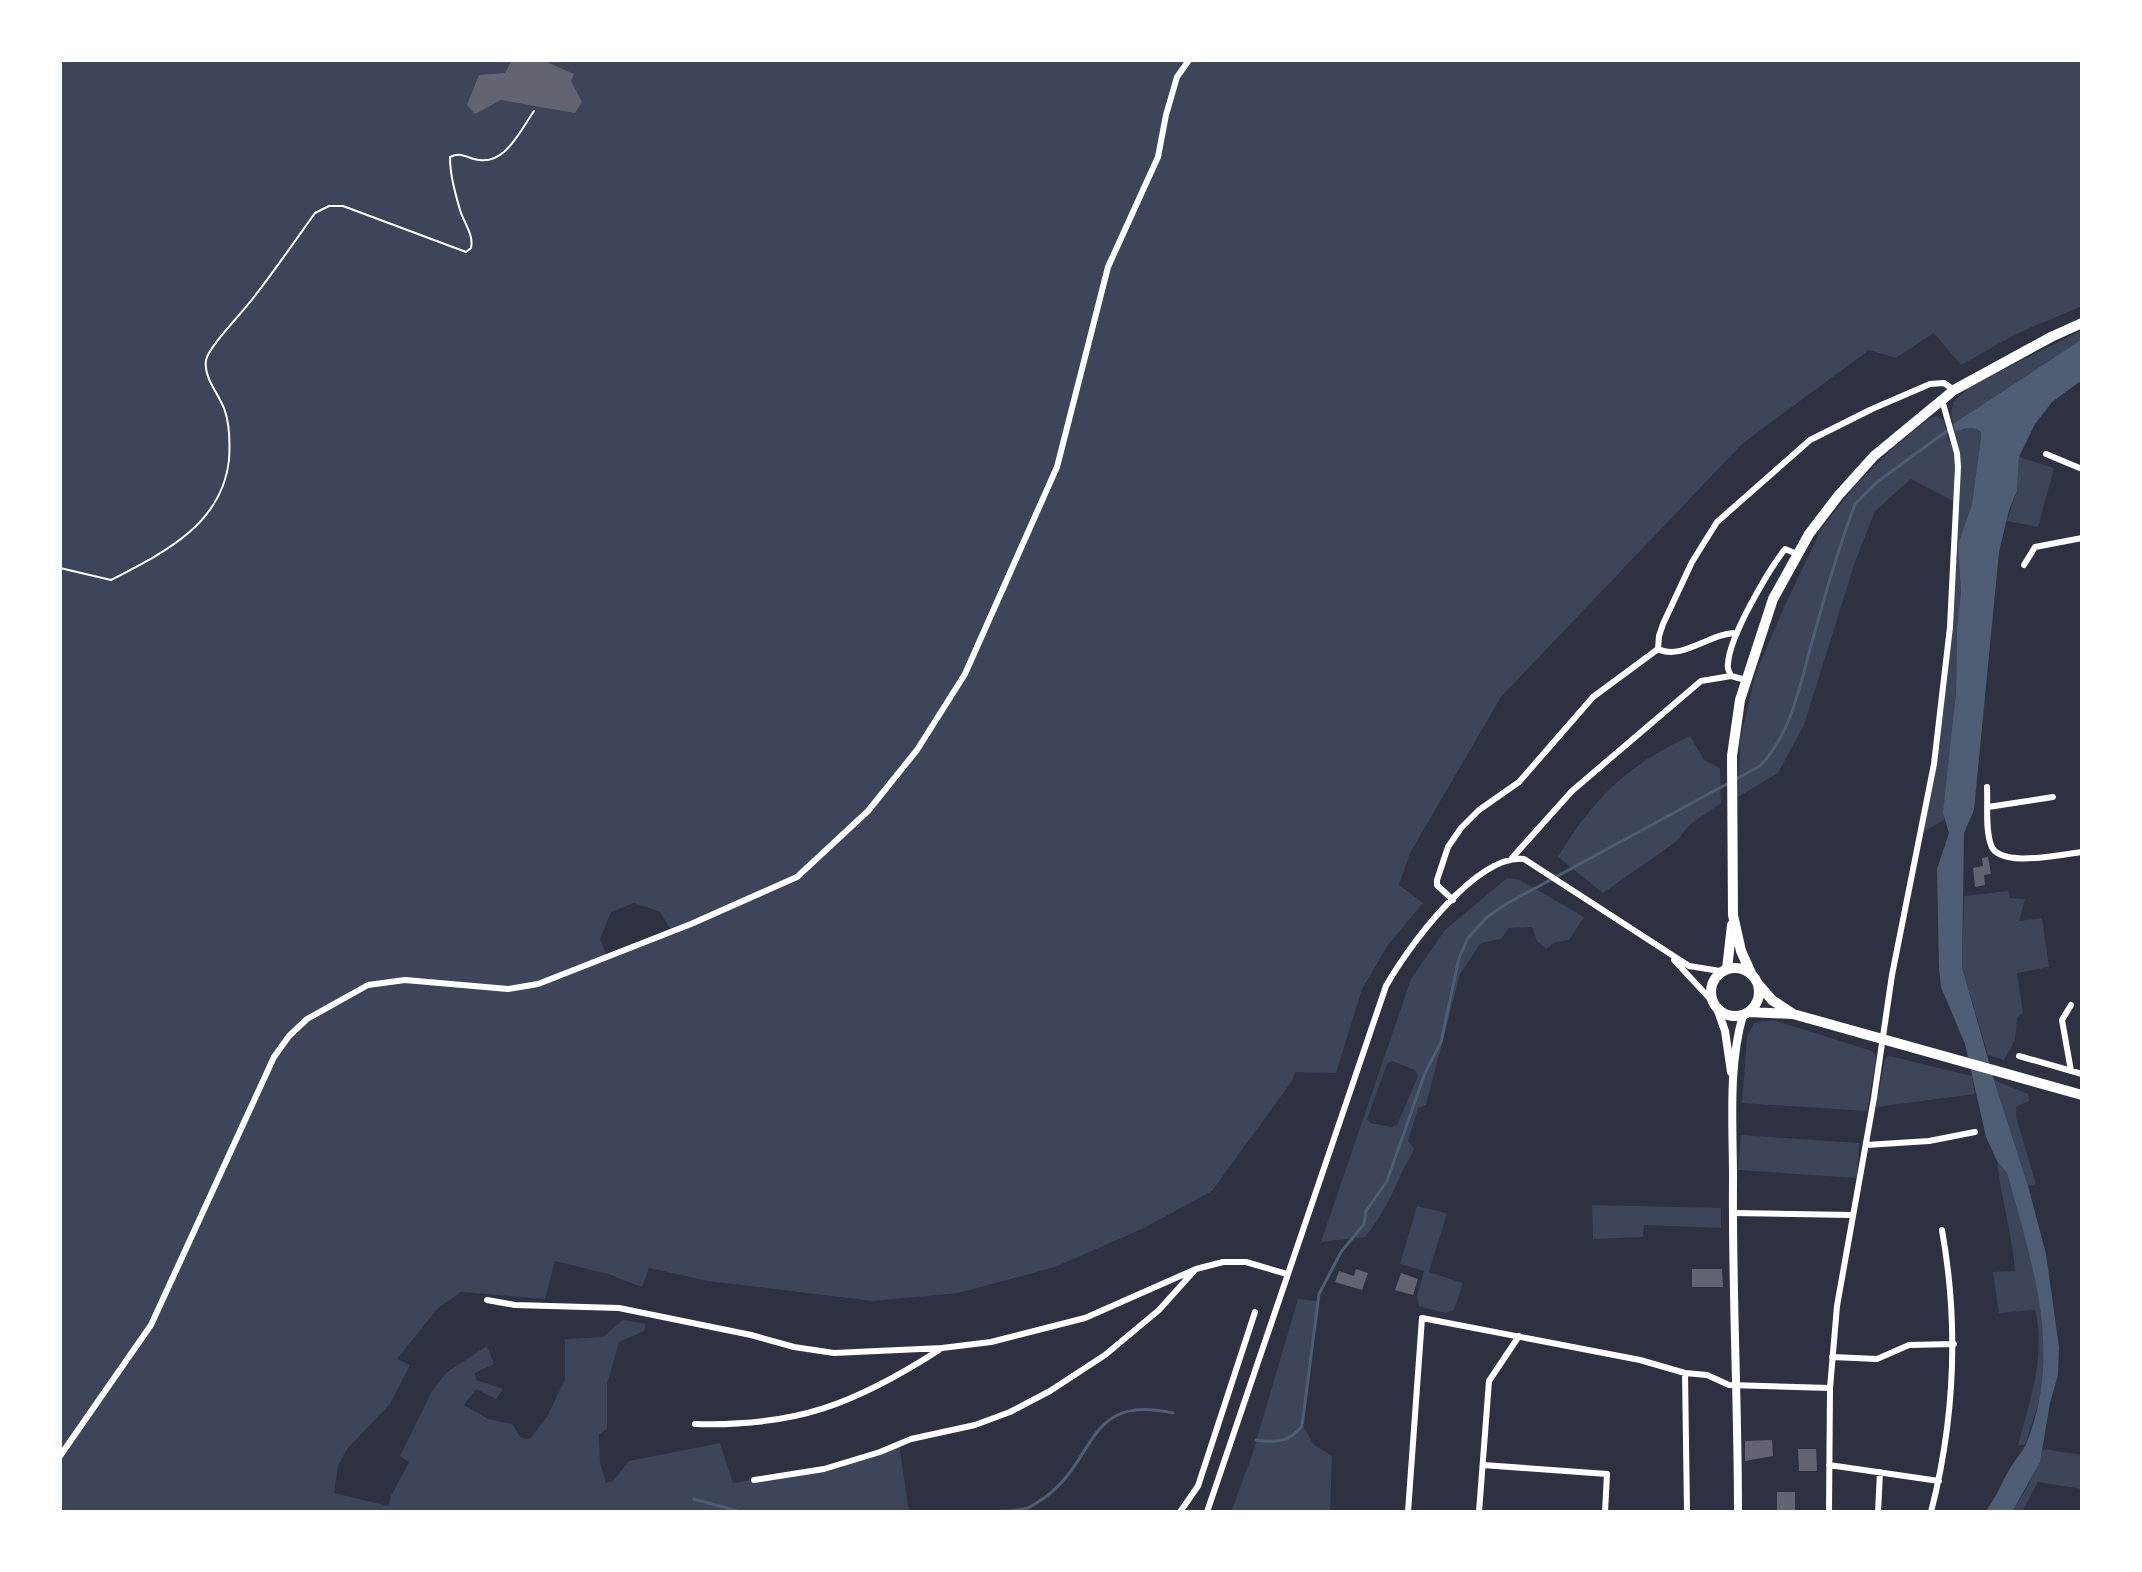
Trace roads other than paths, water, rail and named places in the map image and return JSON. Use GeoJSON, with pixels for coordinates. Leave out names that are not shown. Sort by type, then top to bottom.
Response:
{"type":"FeatureCollection","features":[{"type":"Feature","properties":{"kind":"main road"},"geometry":{"type":"LineString","coordinates":[[2082,323],[1941,399],[1854,477],[1820,518],[1797,554],[1773,599],[1737,716],[1731,770],[1733,915],[1724,970],[1711,987],[1715,1005],[1729,1016],[1746,1013],[1793,1014],[2082,1095]]}},
{"type":"Feature","properties":{"kind":"main road"},"geometry":{"type":"LineString","coordinates":[[1733,915],[1740,948],[1751,973],[1772,1000],[1793,1014]]}},
{"type":"Feature","properties":{"kind":"main road"},"geometry":{"type":"LineString","coordinates":[[1724,970],[1743,969],[1751,973]]}},
{"type":"Feature","properties":{"kind":"main road"},"geometry":{"type":"LineString","coordinates":[[1746,1013],[1758,1000],[1759,985]]}},
{"type":"Feature","properties":{"kind":"street"},"geometry":{"type":"LineString","coordinates":[[60,1456],[151,1325],[274,1057],[289,1036],[307,1019],[368,985],[385,981],[508,989],[538,984],[580,969],[797,877],[868,811],[917,750],[965,674],[1057,467],[1108,267],[1158,157],[1177,77],[1189,60]]}},
{"type":"Feature","properties":{"kind":"street"},"geometry":{"type":"LineString","coordinates":[[1453,900],[1437,885],[1437,880],[1448,847],[1461,828],[1479,810],[1519,782],[1593,697],[1658,649],[1663,624],[1702,544],[1717,522],[1810,440],[1930,384],[1944,383],[1954,390]]}},
{"type":"Feature","properties":{"kind":"street"},"geometry":{"type":"LineString","coordinates":[[1829,1512],[1830,1388],[1837,1306],[1892,975],[1938,734],[1950,627],[1958,467],[1941,399]]}},
{"type":"Feature","properties":{"kind":"street"},"geometry":{"type":"LineString","coordinates":[[2046,454],[2082,469]]}},
{"type":"Feature","properties":{"kind":"street"},"geometry":{"type":"LineString","coordinates":[[2024,565],[2035,547],[2082,538]]}},
{"type":"Feature","properties":{"kind":"street"},"geometry":{"type":"LineString","coordinates":[[1731,676],[1727,665],[1737,633],[1770,569],[1785,549],[1797,554]]}},
{"type":"Feature","properties":{"kind":"street"},"geometry":{"type":"LineString","coordinates":[[1658,649],[1673,651],[1718,635],[1737,633]]}},
{"type":"Feature","properties":{"kind":"street"},"geometry":{"type":"LineString","coordinates":[[1512,858],[1572,791],[1701,681],[1731,676],[1746,680]]}},
{"type":"Feature","properties":{"kind":"street"},"geometry":{"type":"LineString","coordinates":[[1987,787],[1991,846],[1996,852],[2009,859],[2082,852]]}},
{"type":"Feature","properties":{"kind":"street"},"geometry":{"type":"LineString","coordinates":[[1988,807],[2053,797]]}},
{"type":"Feature","properties":{"kind":"street"},"geometry":{"type":"LineString","coordinates":[[1207,1512],[1386,986],[1404,955],[1429,923],[1497,863],[1512,858],[1524,859],[1691,967],[1724,970]]}},
{"type":"Feature","properties":{"kind":"street"},"geometry":{"type":"LineString","coordinates":[[1665,952],[1715,1005],[1728,1046],[1733,1088]]}},
{"type":"Feature","properties":{"kind":"street"},"geometry":{"type":"LineString","coordinates":[[2071,1005],[2062,1020],[2071,1071]]}},
{"type":"Feature","properties":{"kind":"street"},"geometry":{"type":"LineString","coordinates":[[1738,1512],[1733,1088],[1738,1035],[1746,1013]]}},
{"type":"Feature","properties":{"kind":"street"},"geometry":{"type":"LineString","coordinates":[[2019,1056],[2082,1074]]}},
{"type":"Feature","properties":{"kind":"street"},"geometry":{"type":"LineString","coordinates":[[1866,1145],[1929,1141],[1975,1132]]}},
{"type":"Feature","properties":{"kind":"street"},"geometry":{"type":"LineString","coordinates":[[1733,1213],[1852,1215]]}},
{"type":"Feature","properties":{"kind":"street"},"geometry":{"type":"LineString","coordinates":[[1931,1512],[1939,1481],[1952,1391],[1954,1344],[1942,1230]]}},
{"type":"Feature","properties":{"kind":"street"},"geometry":{"type":"LineString","coordinates":[[487,1300],[515,1305],[619,1308],[834,1353],[942,1348],[991,1342],[1085,1318],[1196,1269],[1223,1262],[1246,1262],[1287,1274]]}},
{"type":"Feature","properties":{"kind":"street"},"geometry":{"type":"LineString","coordinates":[[754,1480],[824,1469],[911,1439],[975,1425],[1010,1412],[1050,1391],[1105,1355],[1166,1303],[1196,1269]]}},
{"type":"Feature","properties":{"kind":"street"},"geometry":{"type":"LineString","coordinates":[[1180,1512],[1198,1486],[1255,1312]]}},
{"type":"Feature","properties":{"kind":"street"},"geometry":{"type":"LineString","coordinates":[[1408,1512],[1422,1318],[1640,1360],[1685,1373],[1707,1375],[1729,1385],[1830,1388]]}},
{"type":"Feature","properties":{"kind":"street"},"geometry":{"type":"LineString","coordinates":[[1479,1512],[1489,1381],[1519,1336]]}},
{"type":"Feature","properties":{"kind":"street"},"geometry":{"type":"LineString","coordinates":[[1832,1357],[1877,1359],[1909,1345],[1954,1344]]}},
{"type":"Feature","properties":{"kind":"street"},"geometry":{"type":"LineString","coordinates":[[695,1424],[747,1424],[811,1414],[883,1385],[942,1348]]}},
{"type":"Feature","properties":{"kind":"street"},"geometry":{"type":"LineString","coordinates":[[1685,1373],[1687,1512]]}},
{"type":"Feature","properties":{"kind":"street"},"geometry":{"type":"LineString","coordinates":[[1483,1465],[1607,1474],[1605,1512]]}},
{"type":"Feature","properties":{"kind":"street"},"geometry":{"type":"LineString","coordinates":[[1829,1465],[1939,1481]]}},
{"type":"Feature","properties":{"kind":"street"},"geometry":{"type":"LineString","coordinates":[[1878,1512],[1880,1472]]}},
{"type":"Feature","properties":{"kind":"waterway"},"geometry":{"type":"LineString","coordinates":[[1256,1440],[1282,1440],[1302,1426],[1319,1294],[1341,1252],[1364,1224],[1366,1211],[1387,1181],[1425,1073],[1441,1042],[1459,958],[1468,938],[1487,917],[1506,904],[1760,766],[1781,737],[1788,721],[1855,504],[1877,482],[1951,428]]}},
{"type":"Feature","properties":{"kind":"waterway"},"geometry":{"type":"LineString","coordinates":[[984,1512],[1023,1509],[1044,1498],[1075,1466],[1096,1434],[1108,1421],[1123,1412],[1144,1409],[1173,1413]]}},
{"type":"Feature","properties":{"kind":"waterway"},"geometry":{"type":"LineString","coordinates":[[694,1499],[741,1512]]}}]}
